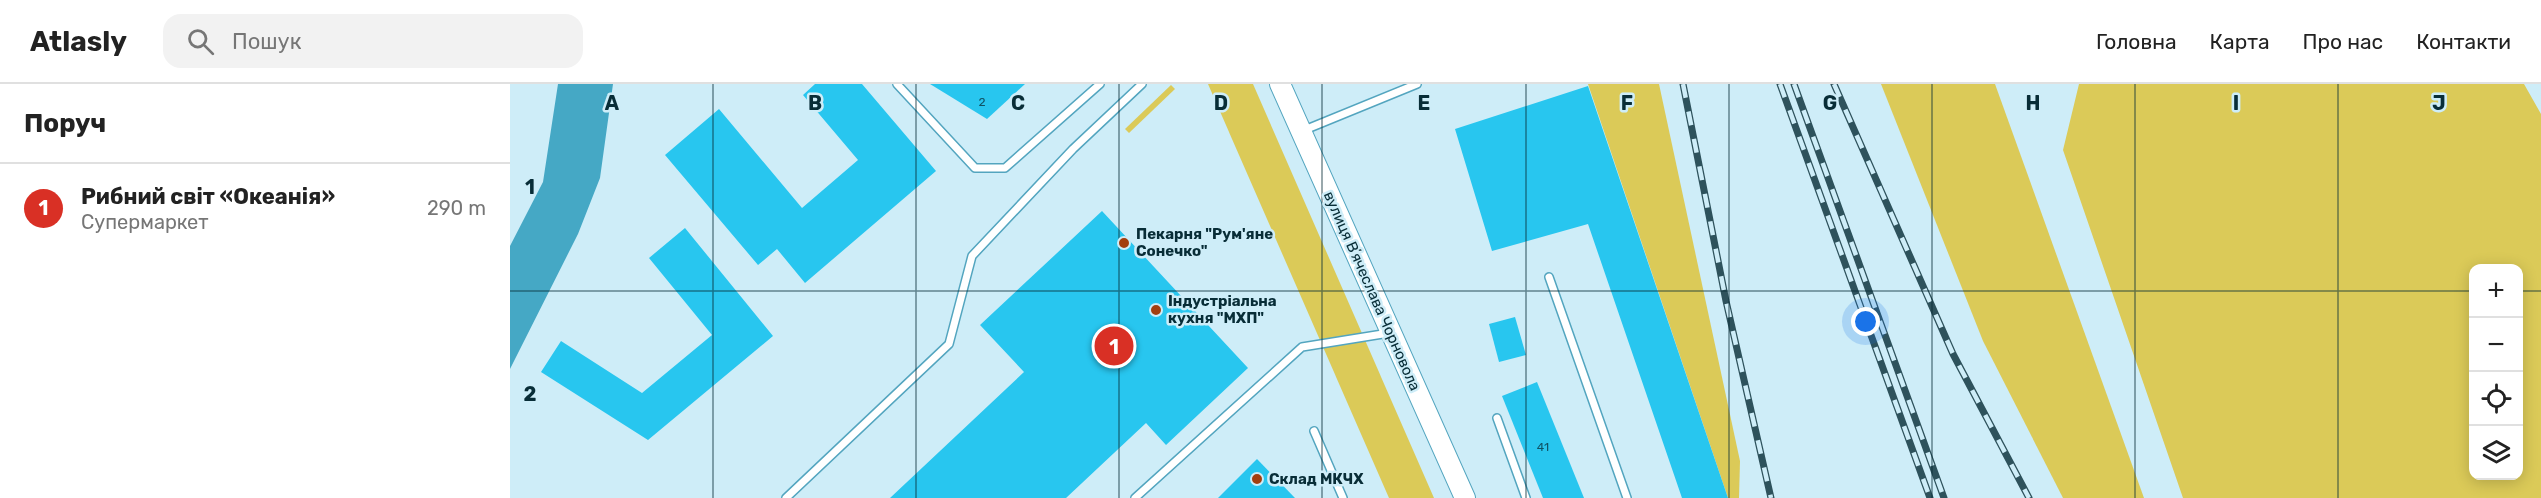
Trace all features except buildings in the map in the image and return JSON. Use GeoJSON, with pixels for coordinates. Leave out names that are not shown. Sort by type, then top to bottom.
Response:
{"type":"FeatureCollection","features":[{"type":"Feature","properties":{"kind":"main road","name":"вулиця Вʼячеслава Чорновола"},"geometry":{"type":"LineString","coordinates":[[1280,84],[1465,498]]}},
{"type":"Feature","properties":{"kind":"lane"},"geometry":{"type":"LineString","coordinates":[[897,84],[975,168],[1005,168],[1100,84]]}},
{"type":"Feature","properties":{"kind":"lane"},"geometry":{"type":"LineString","coordinates":[[786,498],[949,344],[972,256],[1073,149],[1142,84]]}},
{"type":"Feature","properties":{"kind":"lane"},"geometry":{"type":"LineString","coordinates":[[1300,132],[1418,84]]}},
{"type":"Feature","properties":{"kind":"lane"},"geometry":{"type":"LineString","coordinates":[[1549,277],[1627,498]]}},
{"type":"Feature","properties":{"kind":"lane"},"geometry":{"type":"LineString","coordinates":[[1135,498],[1302,346],[1391,332]]}},
{"type":"Feature","properties":{"kind":"lane"},"geometry":{"type":"LineString","coordinates":[[1497,418],[1526,498]]}},
{"type":"Feature","properties":{"kind":"lane"},"geometry":{"type":"LineString","coordinates":[[1314,430],[1343,498]]}},
{"type":"Feature","properties":{"kind":"shaded area"},"geometry":{"type":"Polygon","coordinates":[[[1208,84],[1253,84],[1434,498],[1389,498],[1208,84]]]}},
{"type":"Feature","properties":{"kind":"shaded area"},"geometry":{"type":"Polygon","coordinates":[[[1588,84],[1659,84],[1740,461],[1739,498],[1728,498],[1588,84]]]}},
{"type":"Feature","properties":{"kind":"shaded area"},"geometry":{"type":"Polygon","coordinates":[[[1881,84],[1995,84],[2144,498],[2063,498],[1983,341],[1881,84]]]}},
{"type":"Feature","properties":{"kind":"shaded area"},"geometry":{"type":"Polygon","coordinates":[[[2079,84],[2524,84],[2541,114],[2541,498],[2183,498],[2063,150],[2079,84]]]}},
{"type":"Feature","properties":{"kind":"shaded area"},"geometry":{"type":"Polygon","coordinates":[[[1171,85],[1175,89],[1129,133],[1125,129],[1171,85]]]}},
{"type":"Feature","properties":{"kind":"water"},"geometry":{"type":"Polygon","coordinates":[[[558,84],[613,84],[600,178],[578,234],[510,369],[510,246],[543,182],[558,84]]]}},
{"type":"Feature","properties":{"kind":"railway"},"geometry":{"type":"LineString","coordinates":[[1683,84],[1726,301],[1771,498]]}},
{"type":"Feature","properties":{"kind":"railway"},"geometry":{"type":"LineString","coordinates":[[1780,84],[1930,498]]}},
{"type":"Feature","properties":{"kind":"railway"},"geometry":{"type":"LineString","coordinates":[[1794,84],[1944,498]]}},
{"type":"Feature","properties":{"kind":"railway"},"geometry":{"type":"LineString","coordinates":[[1834,84],[1953,354],[2029,498]]}},
{"type":"Feature","properties":{"kind":"place","name":"Пекарня \"Рум'яне Сонечко\""},"geometry":{"type":"Point","coordinates":[1124,243]}},
{"type":"Feature","properties":{"kind":"place","name":"Індустріальна кухня \"МХП\""},"geometry":{"type":"Point","coordinates":[1156,310]}},
{"type":"Feature","properties":{"kind":"place","name":"Рибний світ «Океанія»"},"geometry":{"type":"Point","coordinates":[1114,346]}},
{"type":"Feature","properties":{"kind":"place","name":"Склад МКЧХ"},"geometry":{"type":"Point","coordinates":[1257,479]}}]}
